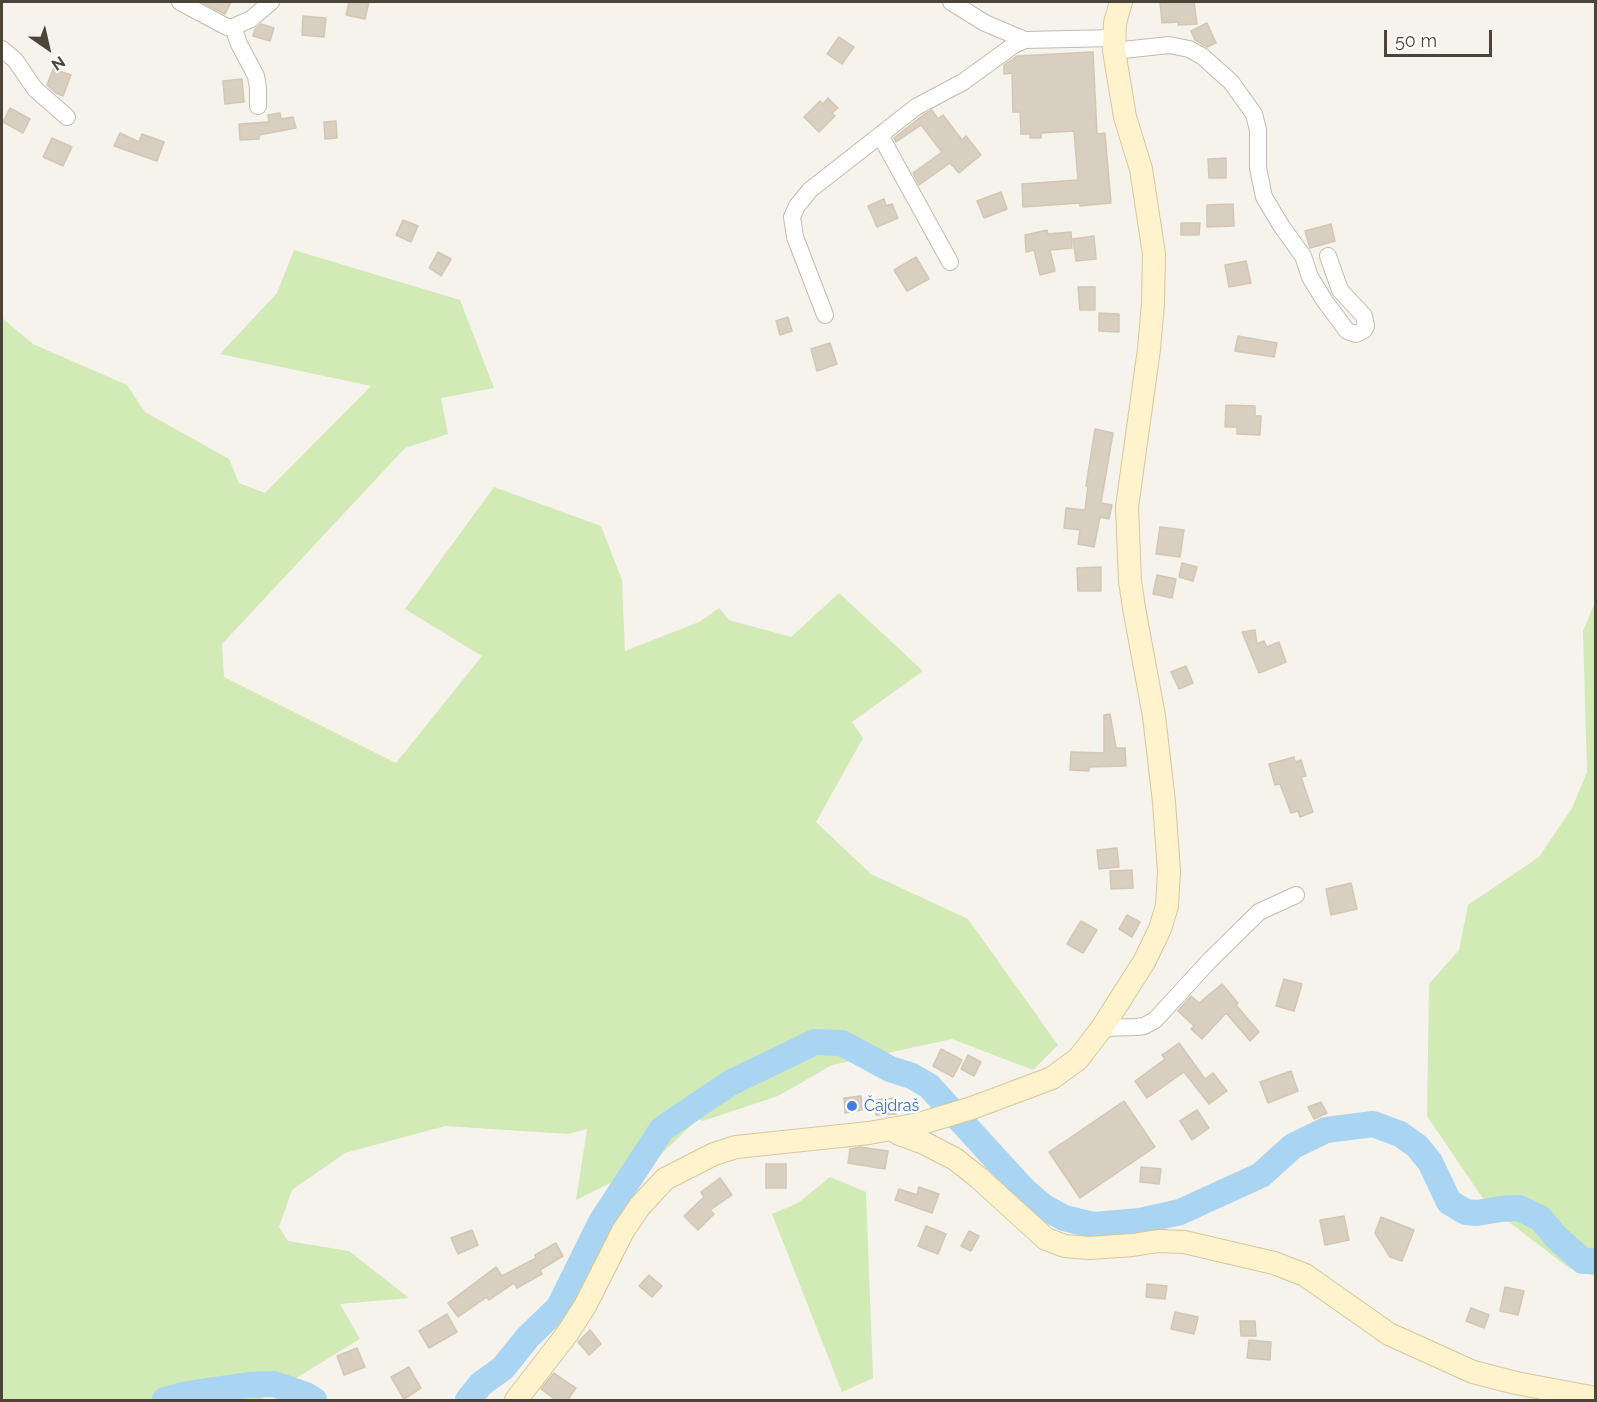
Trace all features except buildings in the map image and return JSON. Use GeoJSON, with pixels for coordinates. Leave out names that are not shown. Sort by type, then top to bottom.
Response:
{"type":"FeatureCollection","features":[{"type":"Feature","properties":{"kind":"main road"},"geometry":{"type":"LineString","coordinates":[[516,1401],[567,1334],[585,1306],[623,1231],[640,1206],[665,1179],[706,1157],[736,1147],[893,1129],[972,1108],[1052,1078],[1078,1059],[1102,1028],[1144,962],[1160,929],[1167,906],[1169,872],[1164,802],[1154,716],[1130,581],[1127,507],[1149,349],[1154,254],[1142,169],[1125,117],[1114,44],[1115,23],[1121,2]]}},
{"type":"Feature","properties":{"kind":"main road"},"geometry":{"type":"LineString","coordinates":[[893,1129],[899,1134],[924,1143],[955,1159],[1046,1239],[1065,1246],[1090,1248],[1158,1241],[1184,1242],[1274,1263],[1305,1275],[1389,1334],[1473,1372],[1516,1383],[1596,1398]]}},
{"type":"Feature","properties":{"kind":"street"},"geometry":{"type":"LineString","coordinates":[[180,2],[227,27],[233,27],[251,19],[271,2]]}},
{"type":"Feature","properties":{"kind":"street"},"geometry":{"type":"LineString","coordinates":[[951,2],[985,23],[1025,40],[1169,45],[1189,49],[1202,56],[1231,82],[1254,114],[1258,130],[1258,168],[1264,197],[1303,256],[1310,277],[1333,314],[1347,331],[1356,334],[1364,330],[1366,326],[1364,316],[1340,290],[1328,256]]}},
{"type":"Feature","properties":{"kind":"street"},"geometry":{"type":"LineString","coordinates":[[233,27],[256,76],[258,106]]}},
{"type":"Feature","properties":{"kind":"street"},"geometry":{"type":"LineString","coordinates":[[825,315],[795,237],[792,217],[796,206],[810,190],[916,107],[963,82],[1014,45],[1025,40]]}},
{"type":"Feature","properties":{"kind":"street"},"geometry":{"type":"LineString","coordinates":[[2,48],[15,60],[35,89],[67,117]]}},
{"type":"Feature","properties":{"kind":"street"},"geometry":{"type":"LineString","coordinates":[[880,135],[950,262]]}},
{"type":"Feature","properties":{"kind":"street"},"geometry":{"type":"LineString","coordinates":[[1102,1028],[1144,1026],[1155,1020],[1210,960],[1259,912],[1296,895]]}},
{"type":"Feature","properties":{"kind":"green space"},"geometry":{"type":"Polygon","coordinates":[[[294,250],[460,300],[494,388],[441,398],[448,434],[405,448],[222,644],[224,677],[396,763],[482,656],[405,609],[494,487],[601,526],[622,580],[625,651],[699,622],[719,608],[729,620],[791,637],[839,593],[923,671],[852,722],[863,738],[816,822],[871,874],[968,919],[1058,1045],[1033,1070],[952,1039],[832,1065],[778,1096],[703,1121],[698,1119],[653,1162],[576,1200],[587,1129],[568,1134],[445,1126],[345,1153],[292,1190],[279,1227],[288,1241],[349,1251],[409,1298],[340,1304],[360,1339],[260,1400],[2,1400],[2,318],[33,344],[127,385],[145,412],[229,459],[239,483],[265,493],[371,386],[220,354],[277,293],[294,250]]]}},
{"type":"Feature","properties":{"kind":"green space"},"geometry":{"type":"Polygon","coordinates":[[[1595,602],[1595,1276],[1569,1268],[1488,1206],[1427,1116],[1429,984],[1459,950],[1468,905],[1539,857],[1572,808],[1587,772],[1583,631],[1595,602]]]}},
{"type":"Feature","properties":{"kind":"green space"},"geometry":{"type":"Polygon","coordinates":[[[830,1177],[866,1192],[873,1378],[842,1392],[772,1214],[798,1203],[830,1177]]]}},
{"type":"Feature","properties":{"kind":"waterway"},"geometry":{"type":"LineString","coordinates":[[468,1400],[481,1384],[503,1368],[528,1337],[559,1307],[601,1222],[662,1129],[730,1083],[815,1042],[842,1043],[890,1069],[912,1076],[929,1086],[1025,1191],[1044,1207],[1064,1218],[1093,1225],[1140,1221],[1180,1212],[1261,1175],[1293,1146],[1326,1130],[1373,1124],[1400,1134],[1417,1146],[1430,1162],[1449,1202],[1466,1212],[1477,1213],[1519,1208],[1540,1218],[1556,1237],[1583,1261],[1596,1261]]}},
{"type":"Feature","properties":{"kind":"waterway"},"geometry":{"type":"LineString","coordinates":[[165,1400],[187,1394],[248,1385],[274,1384],[314,1400]]}},
{"type":"Feature","properties":{"kind":"place","name":"Čajdraš"},"geometry":{"type":"Point","coordinates":[852,1106]}}]}
